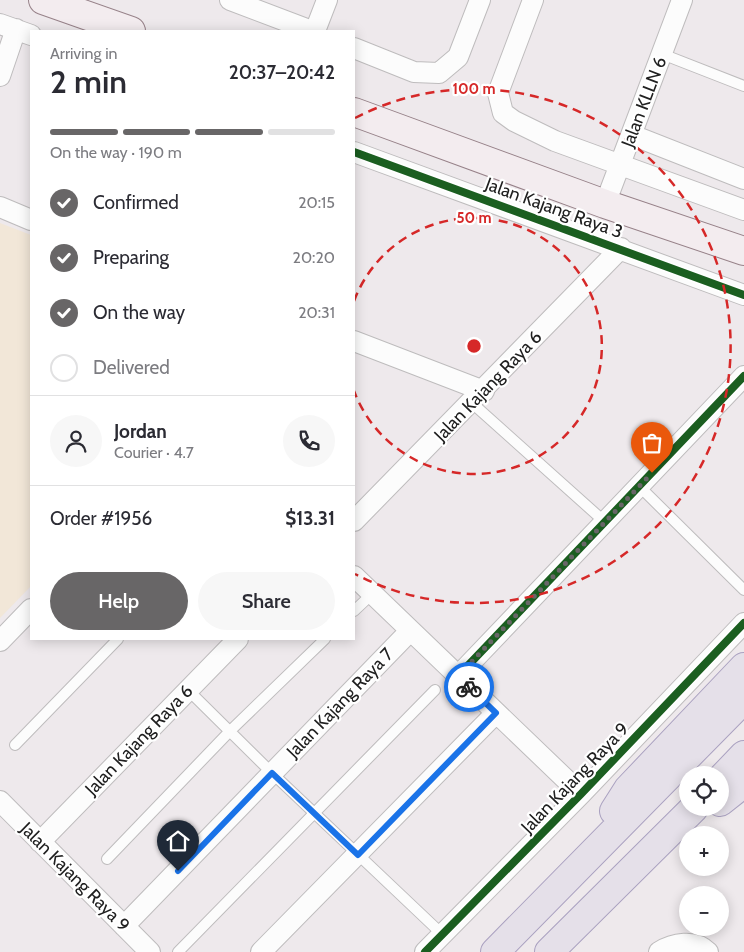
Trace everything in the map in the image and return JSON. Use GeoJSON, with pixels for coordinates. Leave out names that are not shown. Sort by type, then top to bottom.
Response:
{"type":"FeatureCollection","features":[{"type":"Feature","properties":{"kind":"highway"},"geometry":{"type":"LineString","coordinates":[[578,867],[628,789],[744,666]]}},
{"type":"Feature","properties":{"kind":"highway"},"geometry":{"type":"LineString","coordinates":[[495,952],[744,699]]}},
{"type":"Feature","properties":{"kind":"highway"},"geometry":{"type":"LineString","coordinates":[[729,771],[744,755]]}},
{"type":"Feature","properties":{"kind":"highway"},"geometry":{"type":"LineString","coordinates":[[729,795],[744,783]]}},
{"type":"Feature","properties":{"kind":"highway"},"geometry":{"type":"LineString","coordinates":[[549,952],[686,816]]}},
{"type":"Feature","properties":{"kind":"highway"},"geometry":{"type":"LineString","coordinates":[[630,872],[703,816]]}},
{"type":"Feature","properties":{"kind":"street"},"geometry":{"type":"LineString","coordinates":[[43,0],[128,30]]}},
{"type":"Feature","properties":{"kind":"street"},"geometry":{"type":"LineString","coordinates":[[230,0],[310,30]]}},
{"type":"Feature","properties":{"kind":"street"},"geometry":{"type":"LineString","coordinates":[[313,30],[327,0]]}},
{"type":"Feature","properties":{"kind":"street"},"geometry":{"type":"LineString","coordinates":[[355,48],[414,72],[439,73],[458,58],[480,0]]}},
{"type":"Feature","properties":{"kind":"street"},"geometry":{"type":"LineString","coordinates":[[533,0],[498,93],[503,113],[514,121],[555,141],[744,210]]}},
{"type":"Feature","properties":{"kind":"street","name":"Jalan KLLN 6"},"geometry":{"type":"LineString","coordinates":[[605,204],[682,0]]}},
{"type":"Feature","properties":{"kind":"street"},"geometry":{"type":"LineString","coordinates":[[0,76],[16,29]]}},
{"type":"Feature","properties":{"kind":"street"},"geometry":{"type":"LineString","coordinates":[[355,112],[605,204],[744,251]]}},
{"type":"Feature","properties":{"kind":"street"},"geometry":{"type":"LineString","coordinates":[[632,135],[744,179]]}},
{"type":"Feature","properties":{"kind":"street","name":"Jalan Kajang Raya 3"},"geometry":{"type":"LineString","coordinates":[[355,152],[621,248],[744,295]]}},
{"type":"Feature","properties":{"kind":"street"},"geometry":{"type":"LineString","coordinates":[[0,207],[30,220]]}},
{"type":"Feature","properties":{"kind":"street","name":"Jalan Kajang Raya 6"},"geometry":{"type":"LineString","coordinates":[[355,520],[478,397],[621,248]]}},
{"type":"Feature","properties":{"kind":"street"},"geometry":{"type":"LineString","coordinates":[[355,341],[478,397]]}},
{"type":"Feature","properties":{"kind":"street"},"geometry":{"type":"LineString","coordinates":[[458,676],[606,523],[744,376]]}},
{"type":"Feature","properties":{"kind":"street"},"geometry":{"type":"LineString","coordinates":[[355,577],[581,794]]}},
{"type":"Feature","properties":{"kind":"street"},"geometry":{"type":"LineString","coordinates":[[0,641],[30,610]]}},
{"type":"Feature","properties":{"kind":"street","name":"Jalan Kajang Raya 9"},"geometry":{"type":"LineString","coordinates":[[426,952],[581,794],[744,622]]}},
{"type":"Feature","properties":{"kind":"street","name":"Jalan Kajang Raya 7"},"geometry":{"type":"LineString","coordinates":[[124,926],[410,631]]}},
{"type":"Feature","properties":{"kind":"street","name":"Jalan Kajang Raya 6"},"geometry":{"type":"LineString","coordinates":[[40,842],[237,640]]}},
{"type":"Feature","properties":{"kind":"street"},"geometry":{"type":"LineString","coordinates":[[261,952],[496,713]]}},
{"type":"Feature","properties":{"kind":"street","name":"Jalan Kajang Raya 9"},"geometry":{"type":"LineString","coordinates":[[0,802],[150,952]]}},
{"type":"Feature","properties":{"kind":"street"},"geometry":{"type":"LineString","coordinates":[[659,952],[667,947],[687,943],[705,949]]}},
{"type":"Feature","properties":{"kind":"lane"},"geometry":{"type":"LineString","coordinates":[[662,54],[744,86]]}},
{"type":"Feature","properties":{"kind":"lane"},"geometry":{"type":"LineString","coordinates":[[478,397],[606,523]]}},
{"type":"Feature","properties":{"kind":"lane"},"geometry":{"type":"LineString","coordinates":[[639,486],[744,590]]}},
{"type":"Feature","properties":{"kind":"lane"},"geometry":{"type":"LineString","coordinates":[[355,610],[372,594]]}},
{"type":"Feature","properties":{"kind":"lane"},"geometry":{"type":"LineString","coordinates":[[15,745],[117,640]]}},
{"type":"Feature","properties":{"kind":"lane"},"geometry":{"type":"LineString","coordinates":[[107,860],[230,731],[324,640]]}},
{"type":"Feature","properties":{"kind":"lane"},"geometry":{"type":"LineString","coordinates":[[188,690],[272,773],[443,935]]}},
{"type":"Feature","properties":{"kind":"lane"},"geometry":{"type":"LineString","coordinates":[[178,952],[313,812],[435,690]]}},
{"type":"Feature","properties":{"kind":"shaded area"},"geometry":{"type":"Polygon","coordinates":[[[0,223],[30,235],[30,587],[0,618],[0,223]]]}},
{"type":"Feature","properties":{"kind":"cycle path"},"geometry":{"type":"LineString","coordinates":[[355,152],[744,295]]}},
{"type":"Feature","properties":{"kind":"cycle path"},"geometry":{"type":"LineString","coordinates":[[458,676],[744,376]]}},
{"type":"Feature","properties":{"kind":"cycle path"},"geometry":{"type":"LineString","coordinates":[[425,952],[581,794],[744,623]]}},
{"type":"Feature","properties":{"kind":"way so far"},"geometry":{"type":"LineString","coordinates":[[469,687],[458,676],[652,473]]}},
{"type":"Feature","properties":{"kind":"route"},"geometry":{"type":"LineString","coordinates":[[178,871],[272,773],[358,855],[496,713],[469,687]]}}]}
